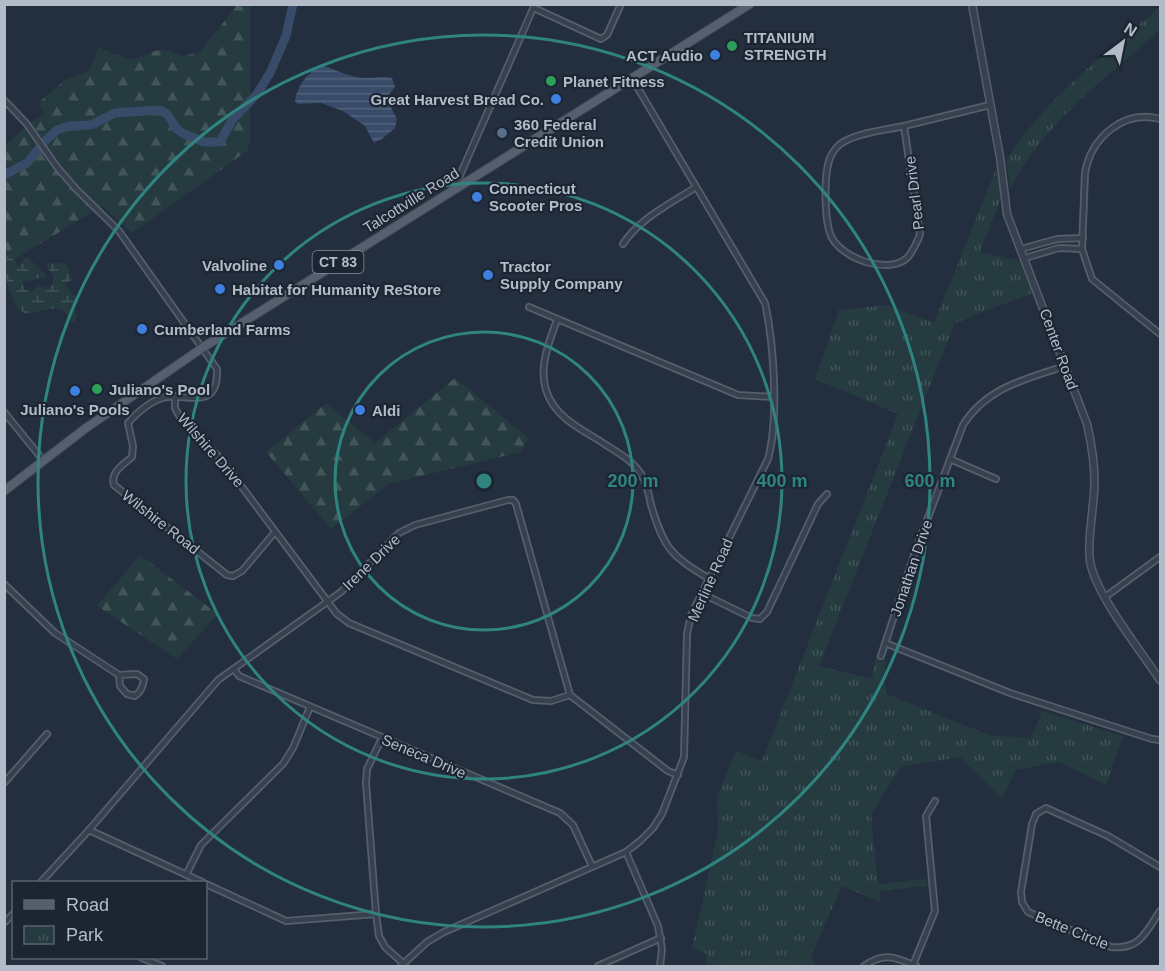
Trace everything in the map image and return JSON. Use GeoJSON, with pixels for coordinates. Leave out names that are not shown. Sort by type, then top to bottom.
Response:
{"type":"FeatureCollection","features":[{"type":"Feature","properties":{"kind":"main road","name":"Talcottville Road"},"geometry":{"type":"LineString","coordinates":[[4,491],[43,460],[202,348],[454,189],[633,80],[750,4]]}},
{"type":"Feature","properties":{"kind":"street"},"geometry":{"type":"LineString","coordinates":[[454,189],[535,6],[601,39],[607,35],[621,4]]}},
{"type":"Feature","properties":{"kind":"street","name":"Center Road"},"geometry":{"type":"LineString","coordinates":[[972,4],[1000,157],[1007,214],[1092,444],[1094,490],[1089,543],[1090,562],[1096,581],[1105,597],[1161,680]]}},
{"type":"Feature","properties":{"kind":"street","name":"Merline Road"},"geometry":{"type":"LineString","coordinates":[[402,965],[427,942],[444,932],[626,852],[653,828],[662,814],[684,757],[687,634],[691,615],[768,459],[774,434],[774,397],[770,325],[765,303],[633,80]]}},
{"type":"Feature","properties":{"kind":"street","name":"Wilshire Drive"},"geometry":{"type":"LineString","coordinates":[[4,100],[26,123],[75,189],[119,231],[217,369],[217,380],[212,391],[203,398],[192,399],[176,396],[175,408],[181,419],[221,459],[337,614],[349,622],[532,700],[551,701],[570,695]]}},
{"type":"Feature","properties":{"kind":"street","name":"Pearl Drive"},"geometry":{"type":"LineString","coordinates":[[904,126],[920,235],[914,248],[905,259],[892,264],[880,265],[848,254],[833,239],[827,217],[829,160],[833,152],[850,138],[990,105]]}},
{"type":"Feature","properties":{"kind":"street"},"geometry":{"type":"LineString","coordinates":[[1161,119],[1132,118],[1112,128],[1100,138],[1087,161],[1082,249],[1092,279],[1161,334]]}},
{"type":"Feature","properties":{"kind":"street"},"geometry":{"type":"LineString","coordinates":[[623,244],[642,221],[696,187]]}},
{"type":"Feature","properties":{"kind":"street"},"geometry":{"type":"LineString","coordinates":[[1021,249],[1057,239],[1083,238]]}},
{"type":"Feature","properties":{"kind":"street"},"geometry":{"type":"LineString","coordinates":[[1025,258],[1059,248],[1082,249]]}},
{"type":"Feature","properties":{"kind":"street"},"geometry":{"type":"LineString","coordinates":[[528,307],[738,395],[774,397]]}},
{"type":"Feature","properties":{"kind":"street"},"geometry":{"type":"LineString","coordinates":[[557,320],[544,361],[543,377],[546,392],[553,406],[565,419],[633,464],[642,475],[659,533],[667,547],[685,564],[708,578]]}},
{"type":"Feature","properties":{"kind":"street","name":"Jonathan Drive"},"geometry":{"type":"LineString","coordinates":[[881,656],[915,552],[963,426],[972,411],[997,391],[1065,366]]}},
{"type":"Feature","properties":{"kind":"street","name":"Wilshire Road"},"geometry":{"type":"LineString","coordinates":[[176,396],[162,398],[148,405],[128,423],[133,446],[132,457],[113,474],[114,485],[227,575],[234,576],[242,571],[275,532]]}},
{"type":"Feature","properties":{"kind":"street"},"geometry":{"type":"LineString","coordinates":[[4,412],[43,460]]}},
{"type":"Feature","properties":{"kind":"street"},"geometry":{"type":"LineString","coordinates":[[950,459],[996,479]]}},
{"type":"Feature","properties":{"kind":"street"},"geometry":{"type":"LineString","coordinates":[[701,593],[752,618],[760,619],[767,612],[818,504],[827,494]]}},
{"type":"Feature","properties":{"kind":"street","name":"Irene Drive"},"geometry":{"type":"LineString","coordinates":[[42,881],[89,830],[211,688],[341,591],[406,529],[513,500],[570,695]]}},
{"type":"Feature","properties":{"kind":"street"},"geometry":{"type":"LineString","coordinates":[[1105,597],[1161,557]]}},
{"type":"Feature","properties":{"kind":"street"},"geometry":{"type":"LineString","coordinates":[[4,584],[56,633],[119,675],[137,674],[144,679],[144,686],[135,696],[127,694],[120,686],[119,675]]}},
{"type":"Feature","properties":{"kind":"street"},"geometry":{"type":"LineString","coordinates":[[885,643],[1010,693],[1161,740]]}},
{"type":"Feature","properties":{"kind":"street","name":"Seneca Drive"},"geometry":{"type":"LineString","coordinates":[[234,669],[239,676],[566,817],[573,825],[592,866]]}},
{"type":"Feature","properties":{"kind":"street"},"geometry":{"type":"LineString","coordinates":[[570,695],[668,771],[678,775]]}},
{"type":"Feature","properties":{"kind":"street"},"geometry":{"type":"LineString","coordinates":[[186,875],[201,845],[289,756],[310,707]]}},
{"type":"Feature","properties":{"kind":"street"},"geometry":{"type":"LineString","coordinates":[[4,783],[47,734]]}},
{"type":"Feature","properties":{"kind":"street"},"geometry":{"type":"LineString","coordinates":[[382,738],[367,769],[366,783],[376,914],[380,941],[402,965]]}},
{"type":"Feature","properties":{"kind":"street"},"geometry":{"type":"LineString","coordinates":[[864,966],[883,957],[894,958],[915,966],[935,911],[926,816],[935,801]]}},
{"type":"Feature","properties":{"kind":"street","name":"Bette Circle"},"geometry":{"type":"LineString","coordinates":[[1161,867],[1108,836],[1046,808],[1036,814],[1032,824],[1021,892],[1022,902],[1028,912],[1112,947],[1124,949],[1135,944],[1144,936],[1161,911]]}},
{"type":"Feature","properties":{"kind":"street"},"geometry":{"type":"LineString","coordinates":[[89,830],[200,881]]}},
{"type":"Feature","properties":{"kind":"street"},"geometry":{"type":"LineString","coordinates":[[626,852],[658,926],[661,938],[660,966]]}},
{"type":"Feature","properties":{"kind":"street"},"geometry":{"type":"LineString","coordinates":[[207,884],[286,921],[376,914]]}},
{"type":"Feature","properties":{"kind":"street"},"geometry":{"type":"LineString","coordinates":[[598,966],[661,938]]}},
{"type":"Feature","properties":{"kind":"street"},"geometry":{"type":"LineString","coordinates":[[146,959],[162,966]]}},
{"type":"Feature","properties":{"kind":"green space"},"geometry":{"type":"Polygon","coordinates":[[[237,5],[250,5],[250,142],[247,151],[132,233],[102,206],[5,265],[4,145],[44,115],[39,102],[64,81],[88,71],[93,64],[98,47],[131,60],[161,49],[184,56],[200,52],[237,5]]]}},
{"type":"Feature","properties":{"kind":"green space"},"geometry":{"type":"Polygon","coordinates":[[[1160,7],[1160,30],[1059,121],[1041,142],[1010,188],[1006,160],[1039,117],[1077,78],[1160,7]]]}},
{"type":"Feature","properties":{"kind":"green space"},"geometry":{"type":"Polygon","coordinates":[[[996,169],[1001,198],[980,252],[1020,261],[1033,293],[955,323],[819,666],[872,679],[876,655],[886,659],[884,679],[887,694],[989,735],[1031,738],[1042,711],[1123,736],[1106,785],[1059,762],[1016,770],[1002,799],[960,757],[901,767],[871,814],[878,884],[926,879],[927,886],[880,891],[880,902],[842,886],[811,956],[815,966],[706,966],[707,954],[692,948],[718,831],[717,797],[736,751],[762,761],[898,414],[815,379],[839,310],[887,305],[934,323],[996,169]]]}},
{"type":"Feature","properties":{"kind":"green space"},"geometry":{"type":"Polygon","coordinates":[[[11,249],[16,251],[17,265],[20,265],[27,257],[46,274],[45,277],[23,282],[24,289],[32,292],[38,286],[48,288],[53,283],[53,276],[47,263],[67,265],[72,279],[66,287],[79,299],[74,308],[77,315],[75,321],[72,322],[65,312],[59,309],[26,314],[19,309],[7,284],[6,264],[11,249]]]}},
{"type":"Feature","properties":{"kind":"green space"},"geometry":{"type":"Polygon","coordinates":[[[455,378],[529,438],[520,452],[389,484],[331,529],[266,452],[326,403],[375,443],[455,378]]]}},
{"type":"Feature","properties":{"kind":"green space"},"geometry":{"type":"Polygon","coordinates":[[[140,555],[218,614],[177,659],[97,606],[140,555]]]}},
{"type":"Feature","properties":{"kind":"water"},"geometry":{"type":"Polygon","coordinates":[[[320,65],[357,77],[392,78],[395,87],[386,98],[397,119],[395,128],[374,143],[365,126],[343,111],[321,103],[298,104],[295,102],[303,81],[320,65]]]}},
{"type":"Feature","properties":{"kind":"waterway"},"geometry":{"type":"LineString","coordinates":[[4,175],[27,163],[57,130],[69,126],[91,125],[115,113],[160,110],[167,114],[177,129],[184,134],[204,142],[220,142],[232,120],[257,94],[270,73],[286,36],[293,4]]}},
{"type":"Feature","properties":{"kind":"place","name":"TITANIUM STRENGTH"},"geometry":{"type":"Point","coordinates":[732,46]}},
{"type":"Feature","properties":{"kind":"place","name":"ACT Audio"},"geometry":{"type":"Point","coordinates":[715,55]}},
{"type":"Feature","properties":{"kind":"place","name":"Planet Fitness"},"geometry":{"type":"Point","coordinates":[551,81]}},
{"type":"Feature","properties":{"kind":"place","name":"Great Harvest Bread Co."},"geometry":{"type":"Point","coordinates":[556,99]}},
{"type":"Feature","properties":{"kind":"place","name":"360 Federal Credit Union"},"geometry":{"type":"Point","coordinates":[502,133]}},
{"type":"Feature","properties":{"kind":"place","name":"Connecticut Scooter Pros"},"geometry":{"type":"Point","coordinates":[477,197]}},
{"type":"Feature","properties":{"kind":"place","name":"Valvoline"},"geometry":{"type":"Point","coordinates":[279,265]}},
{"type":"Feature","properties":{"kind":"place","name":"Tractor Supply Company"},"geometry":{"type":"Point","coordinates":[488,275]}},
{"type":"Feature","properties":{"kind":"place","name":"Habitat for Humanity ReStore"},"geometry":{"type":"Point","coordinates":[220,289]}},
{"type":"Feature","properties":{"kind":"place","name":"Cumberland Farms"},"geometry":{"type":"Point","coordinates":[142,329]}},
{"type":"Feature","properties":{"kind":"place","name":"Juliano's Pool"},"geometry":{"type":"Point","coordinates":[97,389]}},
{"type":"Feature","properties":{"kind":"place","name":"Juliano's Pools"},"geometry":{"type":"Point","coordinates":[75,391]}},
{"type":"Feature","properties":{"kind":"place","name":"Aldi"},"geometry":{"type":"Point","coordinates":[360,410]}}]}
